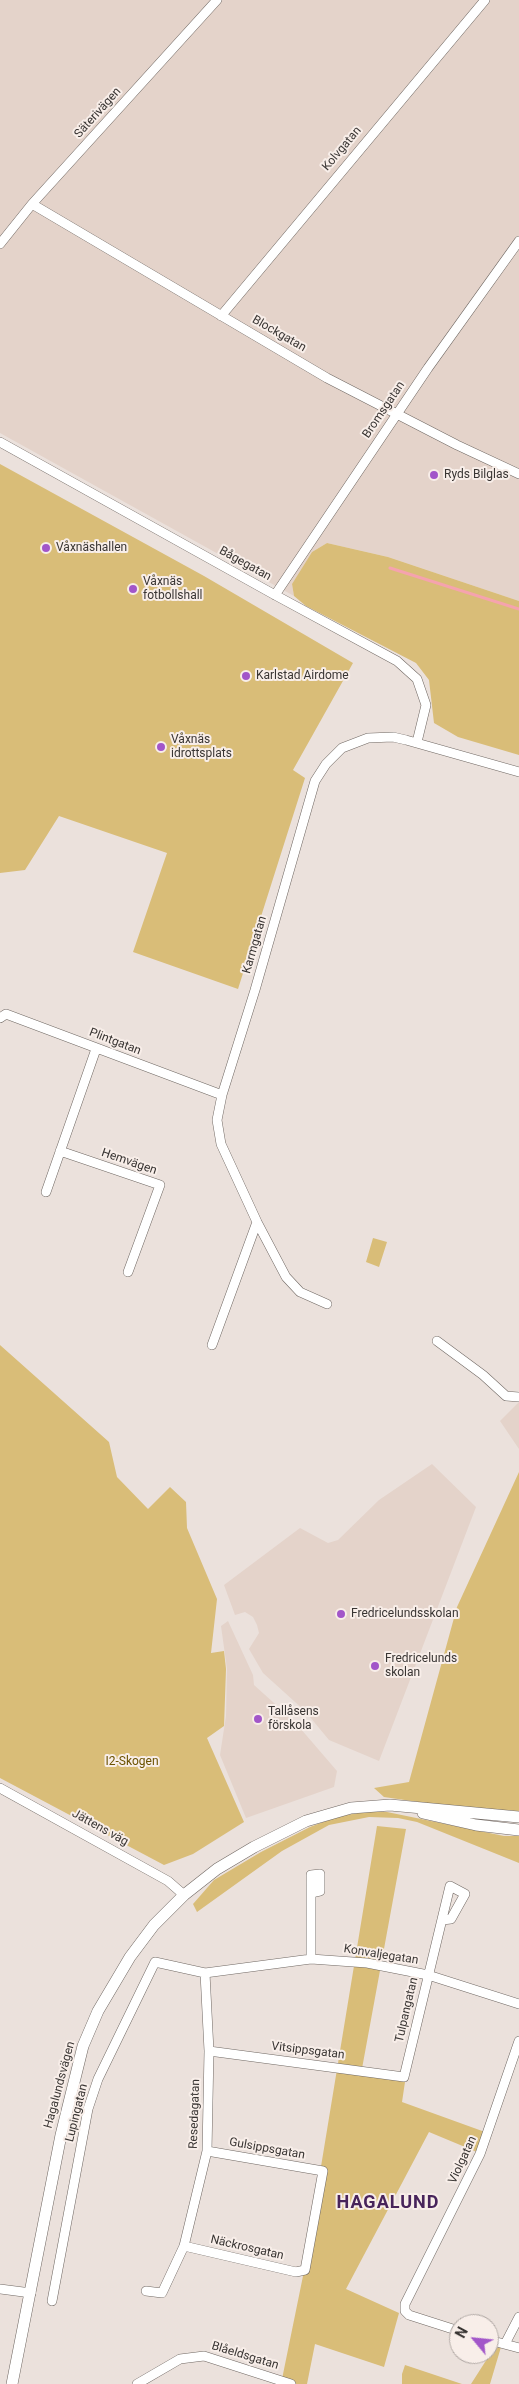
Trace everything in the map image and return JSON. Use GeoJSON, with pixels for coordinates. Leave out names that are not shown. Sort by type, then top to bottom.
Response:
{"type":"FeatureCollection","features":[{"type":"Feature","properties":{"kind":"street","name":"Säterivägen"},"geometry":{"type":"LineString","coordinates":[[0,244],[32,204],[217,0]]}},
{"type":"Feature","properties":{"kind":"street","name":"Kolvgatan"},"geometry":{"type":"LineString","coordinates":[[220,316],[485,0]]}},
{"type":"Feature","properties":{"kind":"street","name":"Blockgatan"},"geometry":{"type":"LineString","coordinates":[[32,204],[327,378],[519,474]]}},
{"type":"Feature","properties":{"kind":"street","name":"Bromsgatan"},"geometry":{"type":"LineString","coordinates":[[275,595],[396,414],[519,241]]}},
{"type":"Feature","properties":{"kind":"street","name":"Bågegatan"},"geometry":{"type":"LineString","coordinates":[[0,442],[397,661],[417,679],[426,705],[417,742]]}},
{"type":"Feature","properties":{"kind":"street","name":"Karmgatan"},"geometry":{"type":"LineString","coordinates":[[327,1304],[293,1286],[256,1222],[221,1144],[217,1120],[222,1095],[255,990],[315,781],[326,764],[342,748],[368,738],[393,737],[417,742],[519,772]]}},
{"type":"Feature","properties":{"kind":"street","name":"Plintgatan"},"geometry":{"type":"LineString","coordinates":[[0,1018],[6,1014],[222,1095]]}},
{"type":"Feature","properties":{"kind":"street"},"geometry":{"type":"LineString","coordinates":[[46,1192],[96,1049]]}},
{"type":"Feature","properties":{"kind":"street","name":"Hemvägen"},"geometry":{"type":"LineString","coordinates":[[60,1151],[160,1185],[128,1272]]}},
{"type":"Feature","properties":{"kind":"street"},"geometry":{"type":"LineString","coordinates":[[212,1345],[256,1222]]}},
{"type":"Feature","properties":{"kind":"street"},"geometry":{"type":"LineString","coordinates":[[437,1341],[483,1375],[506,1396],[519,1397]]}},
{"type":"Feature","properties":{"kind":"street","name":"Jättens väg"},"geometry":{"type":"LineString","coordinates":[[0,1788],[168,1881],[184,1895]]}},
{"type":"Feature","properties":{"kind":"street","name":"Hagalundsvägen"},"geometry":{"type":"LineString","coordinates":[[12,2384],[61,2135],[84,2046],[98,2011],[130,1957],[154,1925],[184,1895],[217,1869],[254,1846],[306,1822],[351,1808],[390,1805],[519,1817]]}},
{"type":"Feature","properties":{"kind":"street","name":"Hagalundsvägen"},"geometry":{"type":"LineString","coordinates":[[415,1808],[423,1813],[460,1822],[519,1830]]}},
{"type":"Feature","properties":{"kind":"street"},"geometry":{"type":"LineString","coordinates":[[311,1893],[311,1959]]}},
{"type":"Feature","properties":{"kind":"street","name":"Tulpangatan"},"geometry":{"type":"LineString","coordinates":[[404,2077],[442,1920]]}},
{"type":"Feature","properties":{"kind":"street","name":"Konvaljegatan"},"geometry":{"type":"LineString","coordinates":[[205,1973],[311,1959],[367,1963],[428,1975],[519,2004]]}},
{"type":"Feature","properties":{"kind":"street","name":"Lupingatan"},"geometry":{"type":"LineString","coordinates":[[52,2301],[88,2109],[98,2079],[156,1962],[205,1973]]}},
{"type":"Feature","properties":{"kind":"street","name":"Resedagatan"},"geometry":{"type":"LineString","coordinates":[[146,2291],[162,2293],[184,2246],[207,2151],[209,2051],[205,1973]]}},
{"type":"Feature","properties":{"kind":"street","name":"Violgatan"},"geometry":{"type":"LineString","coordinates":[[449,2327],[413,2316],[405,2311],[406,2304],[480,2154],[519,2041]]}},
{"type":"Feature","properties":{"kind":"street","name":"Vitsippsgatan"},"geometry":{"type":"LineString","coordinates":[[209,2051],[404,2077]]}},
{"type":"Feature","properties":{"kind":"street","name":"Gulsippsgatan"},"geometry":{"type":"LineString","coordinates":[[207,2151],[323,2172],[305,2270]]}},
{"type":"Feature","properties":{"kind":"street","name":"Näckrosgatan"},"geometry":{"type":"LineString","coordinates":[[184,2246],[296,2272],[305,2270]]}},
{"type":"Feature","properties":{"kind":"street"},"geometry":{"type":"LineString","coordinates":[[0,2290],[31,2292]]}},
{"type":"Feature","properties":{"kind":"street"},"geometry":{"type":"LineString","coordinates":[[505,2344],[519,2317]]}},
{"type":"Feature","properties":{"kind":"street"},"geometry":{"type":"LineString","coordinates":[[499,2342],[519,2348]]}},
{"type":"Feature","properties":{"kind":"street","name":"Blåeldsgatan"},"geometry":{"type":"LineString","coordinates":[[137,2384],[180,2359],[204,2356],[291,2384]]}},
{"type":"Feature","properties":{"kind":"shaded area"},"geometry":{"type":"Polygon","coordinates":[[[0,0],[519,0],[519,601],[388,557],[327,543],[312,552],[292,584],[294,596],[0,433],[0,0]]]}},
{"type":"Feature","properties":{"kind":"shaded area"},"geometry":{"type":"Polygon","coordinates":[[[519,1402],[519,1449],[500,1421],[519,1402]]]}},
{"type":"Feature","properties":{"kind":"shaded area","name":"Fredricelundsskolan"},"geometry":{"type":"Polygon","coordinates":[[[432,1464],[476,1507],[379,1761],[329,1740],[305,1711],[263,1673],[249,1649],[259,1633],[257,1625],[253,1617],[245,1612],[235,1615],[224,1585],[300,1528],[328,1543],[338,1540],[379,1500],[432,1464]]]}},
{"type":"Feature","properties":{"kind":"shaded area","name":"Tallåsens förskola"},"geometry":{"type":"Polygon","coordinates":[[[228,1621],[253,1675],[254,1685],[294,1721],[337,1771],[334,1787],[246,1818],[220,1755],[226,1716],[227,1669],[221,1626],[228,1621]]]}},
{"type":"Feature","properties":{"kind":"green space","name":"Våxnäs idrottsplats"},"geometry":{"type":"Polygon","coordinates":[[[0,464],[204,576],[353,663],[293,770],[305,778],[238,989],[133,952],[167,853],[59,816],[25,870],[0,873],[0,464]]]}},
{"type":"Feature","properties":{"kind":"green space"},"geometry":{"type":"Polygon","coordinates":[[[327,543],[388,557],[519,601],[519,755],[458,737],[434,723],[429,680],[416,663],[306,606],[294,596],[292,584],[312,552],[327,543]]]}},
{"type":"Feature","properties":{"kind":"green space"},"geometry":{"type":"Polygon","coordinates":[[[373,1238],[387,1242],[379,1267],[366,1262],[373,1238]]]}},
{"type":"Feature","properties":{"kind":"green space","name":"I2-Skogen"},"geometry":{"type":"Polygon","coordinates":[[[0,1345],[109,1442],[117,1477],[148,1509],[170,1487],[186,1502],[187,1528],[217,1599],[211,1653],[224,1651],[226,1669],[224,1726],[207,1738],[244,1822],[193,1854],[164,1865],[0,1778],[0,1345]]]}},
{"type":"Feature","properties":{"kind":"green space"},"geometry":{"type":"Polygon","coordinates":[[[519,1472],[519,1811],[460,1808],[384,1797],[374,1788],[409,1782],[457,1607],[519,1472]]]}},
{"type":"Feature","properties":{"kind":"green space"},"geometry":{"type":"Polygon","coordinates":[[[369,1811],[387,1812],[504,1836],[519,1836],[519,1863],[417,1822],[398,1818],[369,1817],[329,1825],[282,1851],[197,1912],[193,1904],[214,1880],[261,1852],[310,1827],[336,1817],[369,1811]]]}},
{"type":"Feature","properties":{"kind":"green space"},"geometry":{"type":"Polygon","coordinates":[[[377,1826],[406,1829],[361,2074],[405,2082],[402,2102],[485,2132],[477,2152],[429,2132],[346,2289],[399,2313],[384,2367],[315,2344],[307,2384],[281,2384],[303,2276],[377,1826]]]}},
{"type":"Feature","properties":{"kind":"green space"},"geometry":{"type":"Polygon","coordinates":[[[484,2364],[496,2364],[490,2384],[471,2384],[484,2364]]]}},
{"type":"Feature","properties":{"kind":"green space"},"geometry":{"type":"Polygon","coordinates":[[[405,2365],[462,2384],[402,2384],[402,2374],[405,2365]]]}},
{"type":"Feature","properties":{"kind":"waterway"},"geometry":{"type":"LineString","coordinates":[[390,568],[519,609]]}},
{"type":"Feature","properties":{"kind":"place","name":"Ryds Bilglas"},"geometry":{"type":"Point","coordinates":[434,475]}},
{"type":"Feature","properties":{"kind":"place","name":"Våxnäshallen"},"geometry":{"type":"Point","coordinates":[46,548]}},
{"type":"Feature","properties":{"kind":"place","name":"Våxnäs fotbollshall"},"geometry":{"type":"Point","coordinates":[133,589]}},
{"type":"Feature","properties":{"kind":"place","name":"Karlstad Airdome"},"geometry":{"type":"Point","coordinates":[246,676]}},
{"type":"Feature","properties":{"kind":"place","name":"Våxnäs idrottsplats"},"geometry":{"type":"Point","coordinates":[161,747]}},
{"type":"Feature","properties":{"kind":"place","name":"Fredricelundsskolan"},"geometry":{"type":"Point","coordinates":[341,1614]}},
{"type":"Feature","properties":{"kind":"place","name":"Fredricelunds skolan"},"geometry":{"type":"Point","coordinates":[375,1666]}},
{"type":"Feature","properties":{"kind":"place","name":"Tallåsens förskola"},"geometry":{"type":"Point","coordinates":[258,1719]}},
{"type":"Feature","properties":{"kind":"district","name":"HAGALUND"},"geometry":{"type":"Point","coordinates":[388,2203]}}]}
